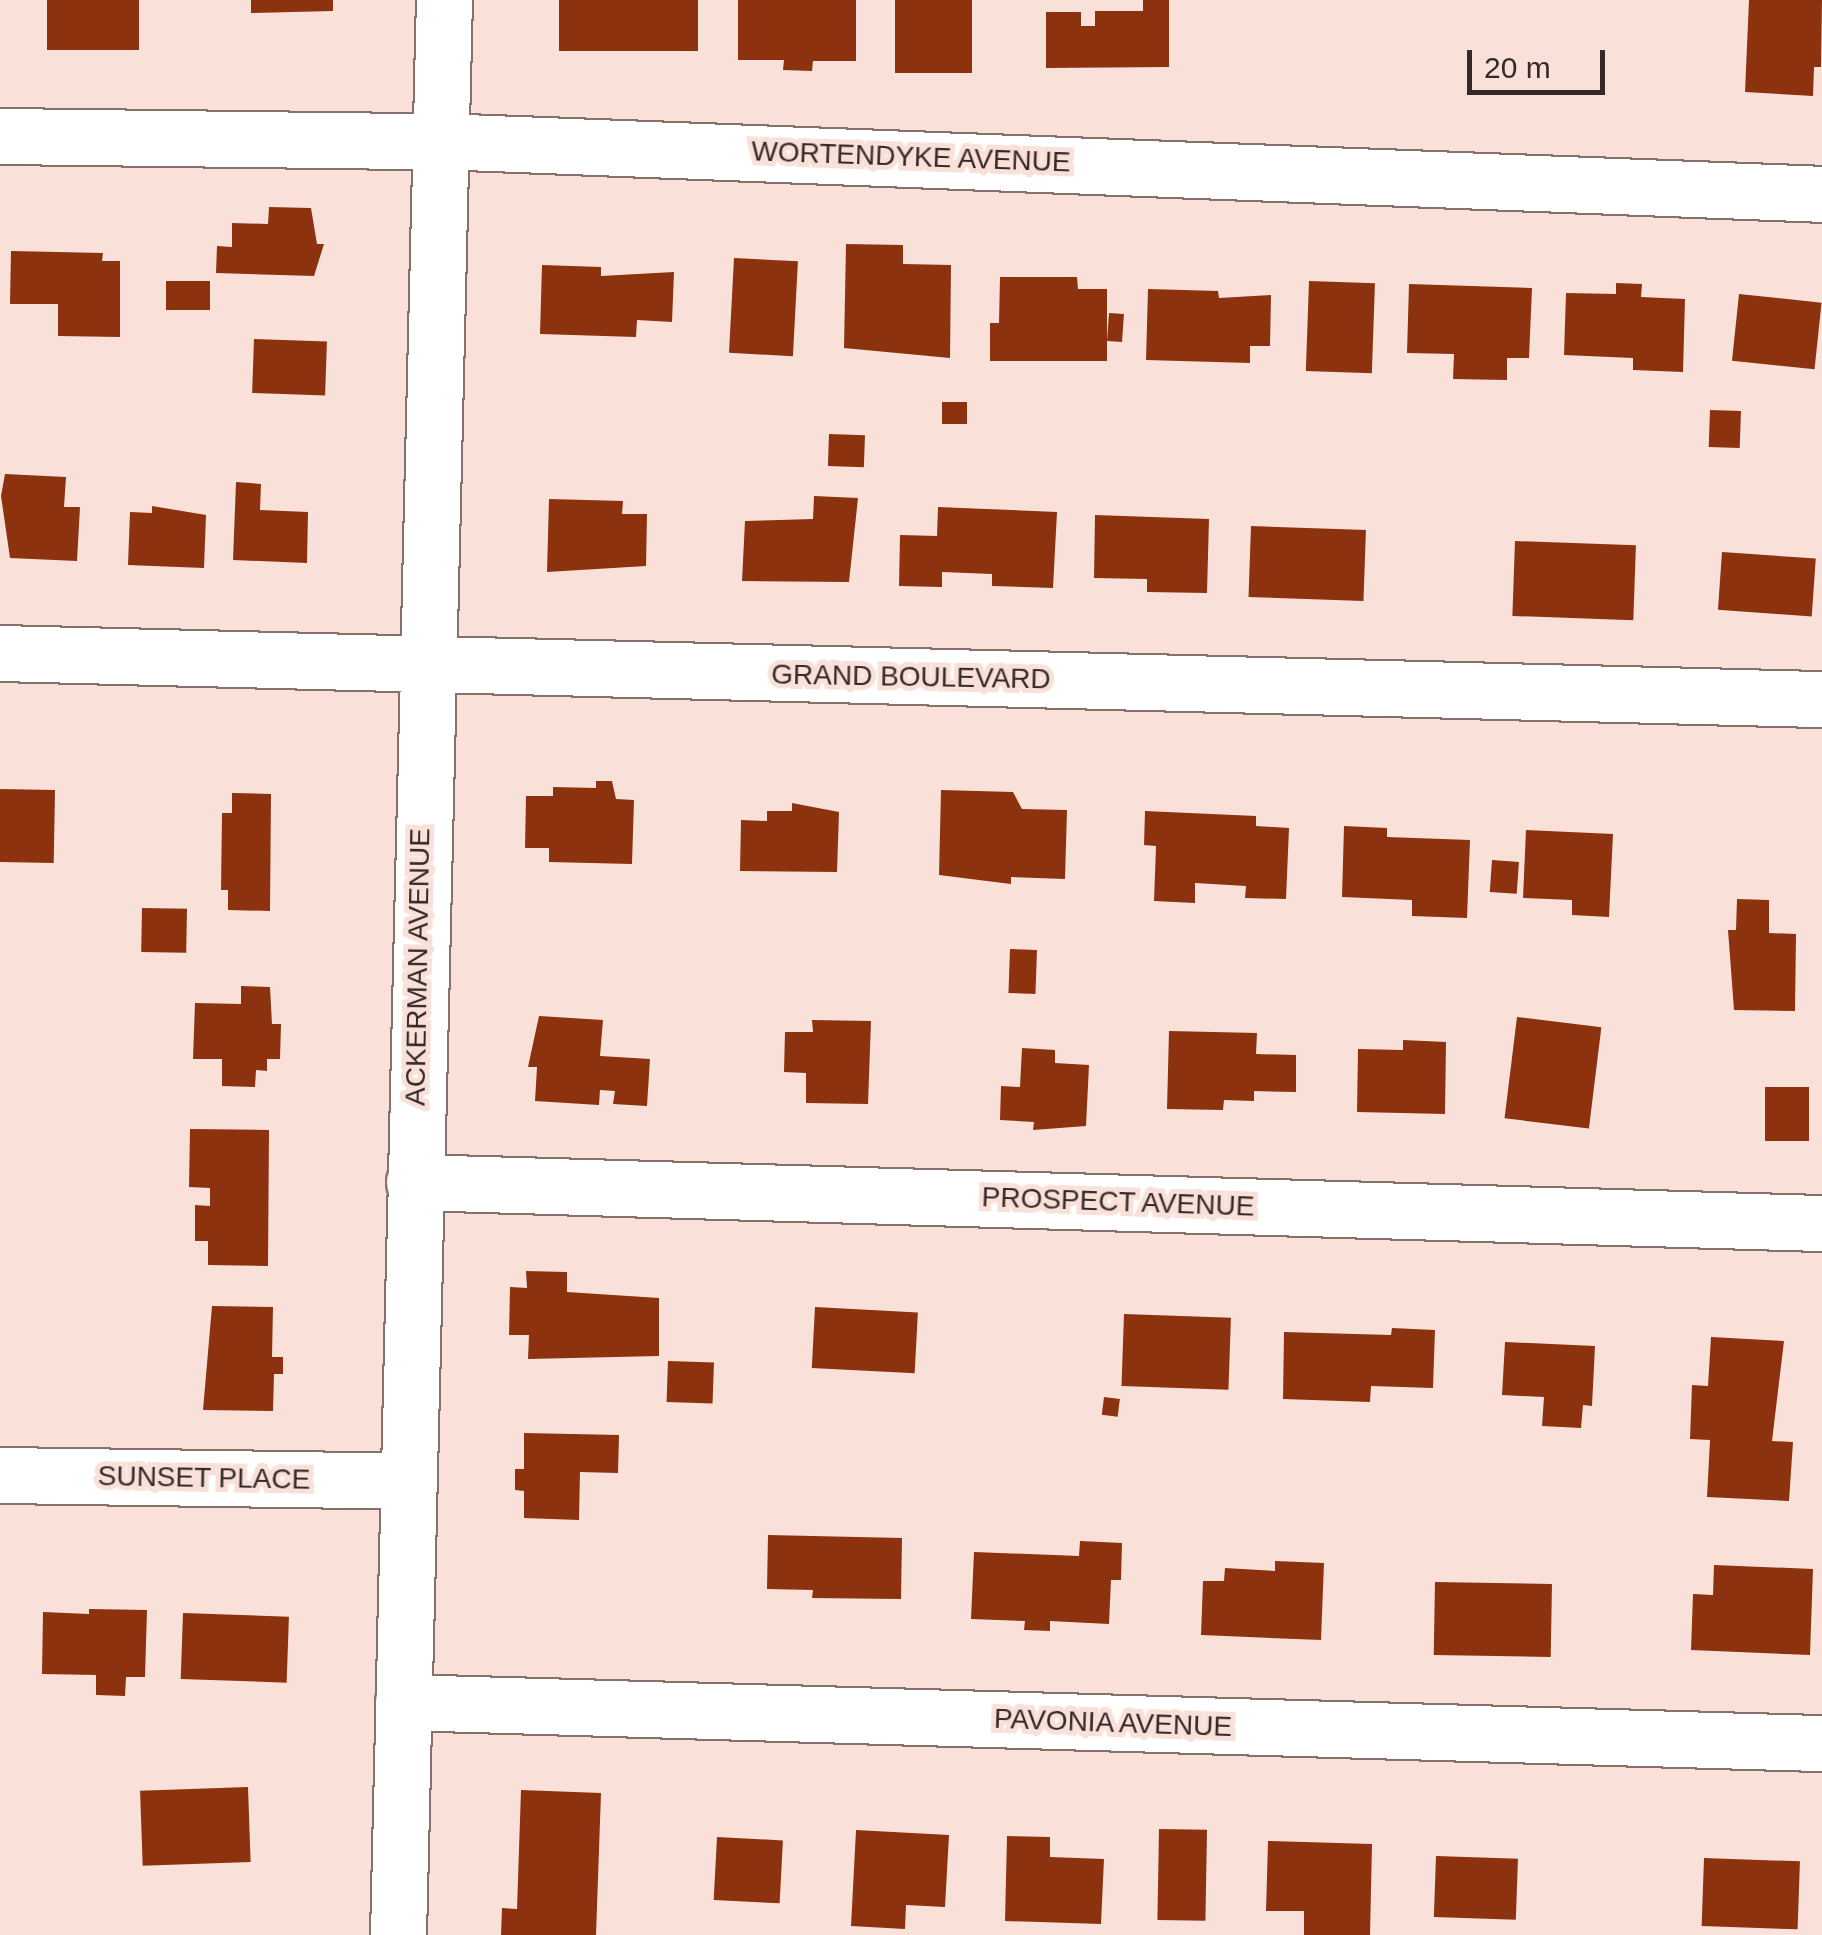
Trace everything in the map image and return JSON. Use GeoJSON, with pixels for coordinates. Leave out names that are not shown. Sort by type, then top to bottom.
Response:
{"type":"FeatureCollection","features":[{"type":"Feature","properties":{"kind":"street","name":"ACKERMAN AVENUE"},"geometry":{"type":"LineString","coordinates":[[398,1935],[425,666],[444,0]]}},
{"type":"Feature","properties":{"kind":"street","name":"WORTENDYKE AVENUE"},"geometry":{"type":"LineString","coordinates":[[0,136],[439,141],[1822,194]]}},
{"type":"Feature","properties":{"kind":"street","name":"GRAND BOULEVARD"},"geometry":{"type":"LineString","coordinates":[[0,653],[1822,699]]}},
{"type":"Feature","properties":{"kind":"street","name":"PROSPECT AVENUE"},"geometry":{"type":"LineString","coordinates":[[414,1182],[1822,1223]]}},
{"type":"Feature","properties":{"kind":"street","name":"SUNSET PLACE"},"geometry":{"type":"LineString","coordinates":[[0,1475],[407,1482]]}},
{"type":"Feature","properties":{"kind":"street","name":"PAVONIA AVENUE"},"geometry":{"type":"LineString","coordinates":[[403,1702],[1822,1743]]}},
{"type":"Feature","properties":{"kind":"building"},"geometry":{"type":"Polygon","coordinates":[[[47,0],[139,0],[139,50],[47,50],[47,0]]]}},
{"type":"Feature","properties":{"kind":"building"},"geometry":{"type":"Polygon","coordinates":[[[251,0],[333,0],[333,11],[251,13],[251,0]]]}},
{"type":"Feature","properties":{"kind":"building"},"geometry":{"type":"Polygon","coordinates":[[[559,0],[698,0],[698,51],[559,51],[559,0]]]}},
{"type":"Feature","properties":{"kind":"building"},"geometry":{"type":"Polygon","coordinates":[[[738,0],[856,0],[856,61],[813,61],[812,71],[783,70],[784,60],[738,60],[738,0]]]}},
{"type":"Feature","properties":{"kind":"building"},"geometry":{"type":"Polygon","coordinates":[[[895,0],[972,0],[972,73],[895,73],[895,0]]]}},
{"type":"Feature","properties":{"kind":"building"},"geometry":{"type":"Polygon","coordinates":[[[1143,0],[1169,0],[1169,67],[1046,68],[1046,12],[1081,12],[1081,26],[1095,26],[1095,11],[1143,11],[1143,0]]]}},
{"type":"Feature","properties":{"kind":"building"},"geometry":{"type":"Polygon","coordinates":[[[1749,0],[1822,0],[1821,67],[1814,67],[1813,96],[1745,92],[1749,0]]]}},
{"type":"Feature","properties":{"kind":"building"},"geometry":{"type":"Polygon","coordinates":[[[269,207],[311,208],[317,244],[324,244],[314,276],[216,273],[217,246],[232,247],[232,223],[268,224],[269,207]]]}},
{"type":"Feature","properties":{"kind":"building"},"geometry":{"type":"Polygon","coordinates":[[[846,244],[903,245],[903,264],[951,265],[950,358],[844,348],[846,244]]]}},
{"type":"Feature","properties":{"kind":"building"},"geometry":{"type":"Polygon","coordinates":[[[11,251],[103,253],[102,261],[120,261],[120,337],[58,336],[58,304],[10,304],[11,251]]]}},
{"type":"Feature","properties":{"kind":"building"},"geometry":{"type":"Polygon","coordinates":[[[734,258],[798,261],[793,356],[729,353],[734,258]]]}},
{"type":"Feature","properties":{"kind":"building"},"geometry":{"type":"Polygon","coordinates":[[[542,265],[601,267],[601,276],[674,272],[672,322],[637,320],[636,337],[540,334],[542,265]]]}},
{"type":"Feature","properties":{"kind":"building"},"geometry":{"type":"Polygon","coordinates":[[[1000,277],[1077,277],[1078,289],[1107,289],[1107,361],[990,361],[990,323],[999,323],[1000,277]]]}},
{"type":"Feature","properties":{"kind":"building"},"geometry":{"type":"Polygon","coordinates":[[[166,281],[210,281],[210,310],[166,310],[166,281]]]}},
{"type":"Feature","properties":{"kind":"building"},"geometry":{"type":"Polygon","coordinates":[[[1309,281],[1375,283],[1372,373],[1306,371],[1309,281]]]}},
{"type":"Feature","properties":{"kind":"building"},"geometry":{"type":"Polygon","coordinates":[[[1616,283],[1642,284],[1641,297],[1685,299],[1683,372],[1633,370],[1633,358],[1564,355],[1566,293],[1616,294],[1616,283]]]}},
{"type":"Feature","properties":{"kind":"building"},"geometry":{"type":"Polygon","coordinates":[[[1409,284],[1532,288],[1529,358],[1507,358],[1507,380],[1453,379],[1454,354],[1407,353],[1409,284]]]}},
{"type":"Feature","properties":{"kind":"building"},"geometry":{"type":"Polygon","coordinates":[[[1148,289],[1218,291],[1219,298],[1271,295],[1270,346],[1250,346],[1250,363],[1146,360],[1148,289]]]}},
{"type":"Feature","properties":{"kind":"building"},"geometry":{"type":"Polygon","coordinates":[[[1739,294],[1822,303],[1815,369],[1732,361],[1739,294]]]}},
{"type":"Feature","properties":{"kind":"building"},"geometry":{"type":"Polygon","coordinates":[[[1109,313],[1124,314],[1122,342],[1107,341],[1109,313]]]}},
{"type":"Feature","properties":{"kind":"building"},"geometry":{"type":"Polygon","coordinates":[[[254,339],[327,342],[325,396],[252,393],[254,339]]]}},
{"type":"Feature","properties":{"kind":"building"},"geometry":{"type":"Polygon","coordinates":[[[942,402],[967,402],[967,424],[942,424],[942,402]]]}},
{"type":"Feature","properties":{"kind":"building"},"geometry":{"type":"Polygon","coordinates":[[[1710,410],[1741,411],[1740,448],[1709,447],[1710,410]]]}},
{"type":"Feature","properties":{"kind":"building"},"geometry":{"type":"Polygon","coordinates":[[[829,434],[865,435],[864,467],[828,466],[829,434]]]}},
{"type":"Feature","properties":{"kind":"building"},"geometry":{"type":"Polygon","coordinates":[[[5,474],[66,477],[64,507],[80,507],[77,561],[10,558],[1,496],[5,474]]]}},
{"type":"Feature","properties":{"kind":"building"},"geometry":{"type":"Polygon","coordinates":[[[236,482],[261,484],[260,510],[308,512],[307,563],[233,560],[236,482]]]}},
{"type":"Feature","properties":{"kind":"building"},"geometry":{"type":"Polygon","coordinates":[[[814,496],[858,498],[849,582],[742,581],[745,521],[813,519],[814,496]]]}},
{"type":"Feature","properties":{"kind":"building"},"geometry":{"type":"Polygon","coordinates":[[[549,499],[623,501],[622,514],[647,514],[646,566],[547,572],[549,499]]]}},
{"type":"Feature","properties":{"kind":"building"},"geometry":{"type":"Polygon","coordinates":[[[152,506],[206,515],[204,568],[128,565],[130,512],[152,513],[152,506]]]}},
{"type":"Feature","properties":{"kind":"building"},"geometry":{"type":"Polygon","coordinates":[[[938,507],[1057,512],[1053,588],[992,586],[992,574],[942,572],[942,587],[899,586],[900,535],[937,536],[938,507]]]}},
{"type":"Feature","properties":{"kind":"building"},"geometry":{"type":"Polygon","coordinates":[[[1095,515],[1209,519],[1207,593],[1147,592],[1147,579],[1094,578],[1095,515]]]}},
{"type":"Feature","properties":{"kind":"building"},"geometry":{"type":"Polygon","coordinates":[[[1251,526],[1366,530],[1363,601],[1249,597],[1251,526]]]}},
{"type":"Feature","properties":{"kind":"building"},"geometry":{"type":"Polygon","coordinates":[[[1515,541],[1636,545],[1633,620],[1512,616],[1515,541]]]}},
{"type":"Feature","properties":{"kind":"building"},"geometry":{"type":"Polygon","coordinates":[[[1722,552],[1816,559],[1812,616],[1718,610],[1722,552]]]}},
{"type":"Feature","properties":{"kind":"building"},"geometry":{"type":"Polygon","coordinates":[[[596,781],[612,781],[616,799],[634,800],[632,864],[549,862],[549,848],[525,848],[526,796],[553,796],[553,787],[596,788],[596,781]]]}},
{"type":"Feature","properties":{"kind":"building"},"geometry":{"type":"Polygon","coordinates":[[[0,789],[55,790],[54,863],[0,862],[0,789]]]}},
{"type":"Feature","properties":{"kind":"building"},"geometry":{"type":"Polygon","coordinates":[[[941,790],[1013,792],[1022,809],[1067,810],[1065,879],[1011,877],[1011,884],[939,875],[941,790]]]}},
{"type":"Feature","properties":{"kind":"building"},"geometry":{"type":"Polygon","coordinates":[[[232,793],[271,794],[270,911],[228,910],[228,890],[221,890],[222,813],[232,813],[232,793]]]}},
{"type":"Feature","properties":{"kind":"building"},"geometry":{"type":"Polygon","coordinates":[[[792,803],[839,812],[837,872],[740,871],[741,820],[767,821],[767,811],[792,811],[792,803]]]}},
{"type":"Feature","properties":{"kind":"building"},"geometry":{"type":"Polygon","coordinates":[[[1145,811],[1256,816],[1256,826],[1289,828],[1286,899],[1245,898],[1246,886],[1195,883],[1195,903],[1154,901],[1156,846],[1144,845],[1145,811]]]}},
{"type":"Feature","properties":{"kind":"building"},"geometry":{"type":"Polygon","coordinates":[[[1344,826],[1387,828],[1387,837],[1470,840],[1467,918],[1412,916],[1412,900],[1342,897],[1344,826]]]}},
{"type":"Feature","properties":{"kind":"building"},"geometry":{"type":"Polygon","coordinates":[[[1526,830],[1613,834],[1609,917],[1572,915],[1572,900],[1523,898],[1526,830]]]}},
{"type":"Feature","properties":{"kind":"building"},"geometry":{"type":"Polygon","coordinates":[[[1492,860],[1519,862],[1517,894],[1490,892],[1492,860]]]}},
{"type":"Feature","properties":{"kind":"building"},"geometry":{"type":"Polygon","coordinates":[[[1737,899],[1769,900],[1769,933],[1796,934],[1795,1011],[1734,1010],[1728,930],[1736,930],[1737,899]]]}},
{"type":"Feature","properties":{"kind":"building"},"geometry":{"type":"Polygon","coordinates":[[[142,908],[187,909],[186,953],[141,952],[142,908]]]}},
{"type":"Feature","properties":{"kind":"building"},"geometry":{"type":"Polygon","coordinates":[[[1010,949],[1037,950],[1035,994],[1008,993],[1010,949]]]}},
{"type":"Feature","properties":{"kind":"building"},"geometry":{"type":"Polygon","coordinates":[[[241,986],[270,987],[272,1024],[281,1024],[280,1059],[267,1059],[267,1071],[256,1070],[255,1087],[222,1086],[222,1059],[193,1059],[195,1003],[241,1004],[241,986]]]}},
{"type":"Feature","properties":{"kind":"building"},"geometry":{"type":"Polygon","coordinates":[[[539,1016],[603,1020],[600,1056],[650,1059],[647,1106],[613,1104],[615,1091],[600,1090],[599,1105],[535,1101],[537,1067],[528,1067],[539,1016]]]}},
{"type":"Feature","properties":{"kind":"building"},"geometry":{"type":"Polygon","coordinates":[[[1517,1017],[1601,1027],[1589,1129],[1505,1118],[1517,1017]]]}},
{"type":"Feature","properties":{"kind":"building"},"geometry":{"type":"Polygon","coordinates":[[[812,1020],[871,1021],[868,1104],[806,1103],[806,1073],[784,1072],[785,1032],[813,1032],[812,1020]]]}},
{"type":"Feature","properties":{"kind":"building"},"geometry":{"type":"Polygon","coordinates":[[[1169,1031],[1257,1033],[1256,1054],[1296,1055],[1296,1092],[1254,1091],[1254,1101],[1224,1100],[1223,1110],[1167,1109],[1169,1031]]]}},
{"type":"Feature","properties":{"kind":"building"},"geometry":{"type":"Polygon","coordinates":[[[1403,1040],[1446,1042],[1445,1114],[1357,1112],[1358,1049],[1403,1050],[1403,1040]]]}},
{"type":"Feature","properties":{"kind":"building"},"geometry":{"type":"Polygon","coordinates":[[[1022,1048],[1055,1050],[1055,1063],[1089,1065],[1086,1126],[1033,1130],[1034,1122],[1000,1120],[1001,1086],[1020,1087],[1022,1048]]]}},
{"type":"Feature","properties":{"kind":"building"},"geometry":{"type":"Polygon","coordinates":[[[1765,1087],[1809,1087],[1809,1141],[1765,1141],[1765,1087]]]}},
{"type":"Feature","properties":{"kind":"building"},"geometry":{"type":"Polygon","coordinates":[[[190,1129],[269,1130],[268,1266],[208,1265],[208,1241],[195,1241],[195,1205],[210,1206],[210,1188],[189,1187],[190,1129]]]}},
{"type":"Feature","properties":{"kind":"building"},"geometry":{"type":"Polygon","coordinates":[[[526,1271],[567,1272],[567,1292],[659,1298],[659,1356],[528,1359],[529,1335],[509,1335],[510,1287],[527,1288],[526,1271]]]}},
{"type":"Feature","properties":{"kind":"building"},"geometry":{"type":"Polygon","coordinates":[[[212,1306],[273,1307],[272,1357],[283,1357],[283,1374],[274,1374],[273,1411],[203,1410],[212,1306]]]}},
{"type":"Feature","properties":{"kind":"building"},"geometry":{"type":"Polygon","coordinates":[[[815,1307],[918,1312],[915,1373],[812,1368],[815,1307]]]}},
{"type":"Feature","properties":{"kind":"building"},"geometry":{"type":"Polygon","coordinates":[[[1124,1314],[1231,1318],[1228,1390],[1121,1386],[1124,1314]]]}},
{"type":"Feature","properties":{"kind":"building"},"geometry":{"type":"Polygon","coordinates":[[[1392,1328],[1435,1330],[1433,1388],[1371,1386],[1370,1402],[1283,1399],[1284,1332],[1391,1335],[1392,1328]]]}},
{"type":"Feature","properties":{"kind":"building"},"geometry":{"type":"Polygon","coordinates":[[[1711,1337],[1784,1341],[1772,1441],[1793,1442],[1789,1501],[1707,1497],[1710,1440],[1690,1439],[1692,1385],[1708,1386],[1711,1337]]]}},
{"type":"Feature","properties":{"kind":"building"},"geometry":{"type":"Polygon","coordinates":[[[1505,1342],[1595,1346],[1592,1406],[1583,1405],[1581,1428],[1542,1426],[1544,1397],[1502,1395],[1505,1342]]]}},
{"type":"Feature","properties":{"kind":"building"},"geometry":{"type":"Polygon","coordinates":[[[668,1361],[714,1363],[713,1404],[667,1402],[668,1361]]]}},
{"type":"Feature","properties":{"kind":"building"},"geometry":{"type":"Polygon","coordinates":[[[1104,1397],[1120,1399],[1118,1417],[1102,1415],[1104,1397]]]}},
{"type":"Feature","properties":{"kind":"building"},"geometry":{"type":"Polygon","coordinates":[[[524,1433],[619,1435],[618,1473],[580,1472],[579,1520],[524,1518],[524,1491],[515,1490],[515,1469],[524,1469],[524,1433]]]}},
{"type":"Feature","properties":{"kind":"building"},"geometry":{"type":"Polygon","coordinates":[[[768,1535],[902,1538],[901,1599],[812,1598],[813,1590],[767,1589],[768,1535]]]}},
{"type":"Feature","properties":{"kind":"building"},"geometry":{"type":"Polygon","coordinates":[[[1080,1541],[1122,1543],[1121,1580],[1111,1580],[1109,1624],[1050,1621],[1050,1631],[1024,1630],[1025,1621],[971,1619],[974,1552],[1079,1556],[1080,1541]]]}},
{"type":"Feature","properties":{"kind":"building"},"geometry":{"type":"Polygon","coordinates":[[[1275,1561],[1324,1563],[1321,1640],[1201,1635],[1203,1581],[1224,1581],[1225,1568],[1275,1571],[1275,1561]]]}},
{"type":"Feature","properties":{"kind":"building"},"geometry":{"type":"Polygon","coordinates":[[[1714,1565],[1813,1569],[1810,1655],[1691,1650],[1693,1594],[1713,1595],[1714,1565]]]}},
{"type":"Feature","properties":{"kind":"building"},"geometry":{"type":"Polygon","coordinates":[[[1435,1582],[1552,1584],[1551,1657],[1434,1655],[1435,1582]]]}},
{"type":"Feature","properties":{"kind":"building"},"geometry":{"type":"Polygon","coordinates":[[[89,1609],[147,1610],[145,1677],[126,1677],[125,1696],[96,1695],[96,1675],[42,1674],[43,1612],[89,1614],[89,1609]]]}},
{"type":"Feature","properties":{"kind":"building"},"geometry":{"type":"Polygon","coordinates":[[[183,1613],[289,1617],[287,1683],[181,1679],[183,1613]]]}},
{"type":"Feature","properties":{"kind":"building"},"geometry":{"type":"Polygon","coordinates":[[[248,1787],[251,1862],[143,1866],[140,1791],[248,1787]]]}},
{"type":"Feature","properties":{"kind":"building"},"geometry":{"type":"Polygon","coordinates":[[[521,1790],[601,1793],[596,1935],[501,1935],[502,1908],[517,1909],[521,1790]]]}},
{"type":"Feature","properties":{"kind":"building"},"geometry":{"type":"Polygon","coordinates":[[[1159,1829],[1207,1830],[1205,1921],[1157,1920],[1159,1829]]]}},
{"type":"Feature","properties":{"kind":"building"},"geometry":{"type":"Polygon","coordinates":[[[856,1830],[949,1835],[945,1907],[906,1905],[905,1929],[851,1926],[856,1830]]]}},
{"type":"Feature","properties":{"kind":"building"},"geometry":{"type":"Polygon","coordinates":[[[1007,1836],[1050,1837],[1050,1857],[1104,1859],[1101,1924],[1005,1921],[1007,1836]]]}},
{"type":"Feature","properties":{"kind":"building"},"geometry":{"type":"Polygon","coordinates":[[[717,1837],[783,1840],[780,1903],[714,1900],[717,1837]]]}},
{"type":"Feature","properties":{"kind":"building"},"geometry":{"type":"Polygon","coordinates":[[[1268,1841],[1372,1844],[1370,1935],[1304,1935],[1304,1911],[1266,1911],[1268,1841]]]}},
{"type":"Feature","properties":{"kind":"building"},"geometry":{"type":"Polygon","coordinates":[[[1436,1856],[1518,1859],[1516,1920],[1434,1917],[1436,1856]]]}},
{"type":"Feature","properties":{"kind":"building"},"geometry":{"type":"Polygon","coordinates":[[[1704,1858],[1800,1861],[1798,1929],[1702,1926],[1704,1858]]]}}]}
